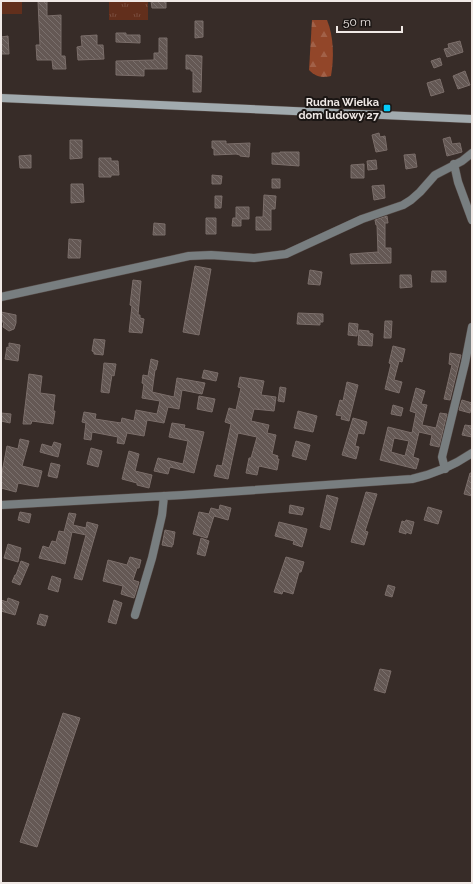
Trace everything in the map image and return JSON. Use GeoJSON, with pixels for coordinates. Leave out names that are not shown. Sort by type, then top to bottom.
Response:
{"type":"FeatureCollection","features":[{"type":"Feature","properties":{"kind":"street"},"geometry":{"type":"LineString","coordinates":[[1,98],[472,119]]}},
{"type":"Feature","properties":{"kind":"street"},"geometry":{"type":"LineString","coordinates":[[1,298],[190,256],[254,258],[286,254],[362,219],[403,205],[420,192],[435,175],[462,161],[472,153]]}},
{"type":"Feature","properties":{"kind":"street"},"geometry":{"type":"LineString","coordinates":[[454,164],[458,182],[472,220]]}},
{"type":"Feature","properties":{"kind":"street"},"geometry":{"type":"LineString","coordinates":[[445,469],[442,457],[465,364],[472,327]]}},
{"type":"Feature","properties":{"kind":"street"},"geometry":{"type":"LineString","coordinates":[[1,505],[164,496],[412,479],[430,475],[445,469],[472,453]]}},
{"type":"Feature","properties":{"kind":"street"},"geometry":{"type":"LineString","coordinates":[[135,615],[152,558],[162,515],[164,496]]}},
{"type":"Feature","properties":{"kind":"green space"},"geometry":{"type":"Polygon","coordinates":[[[1,1],[22,1],[22,14],[1,14],[1,1]]]}},
{"type":"Feature","properties":{"kind":"green space"},"geometry":{"type":"Polygon","coordinates":[[[109,1],[148,1],[148,20],[109,20],[109,1]]]}},
{"type":"Feature","properties":{"kind":"green space"},"geometry":{"type":"Polygon","coordinates":[[[312,20],[327,20],[333,48],[331,76],[319,76],[309,70],[312,20]]]}},
{"type":"Feature","properties":{"kind":"building"},"geometry":{"type":"Polygon","coordinates":[[[38,1],[47,1],[47,16],[61,15],[61,56],[65,56],[66,69],[53,69],[52,60],[37,60],[36,45],[40,45],[38,1]]]}},
{"type":"Feature","properties":{"kind":"building"},"geometry":{"type":"Polygon","coordinates":[[[151,1],[166,1],[166,8],[152,8],[151,1]]]}},
{"type":"Feature","properties":{"kind":"building"},"geometry":{"type":"Polygon","coordinates":[[[195,21],[203,21],[203,37],[195,38],[195,21]]]}},
{"type":"Feature","properties":{"kind":"building"},"geometry":{"type":"Polygon","coordinates":[[[116,33],[140,35],[140,43],[116,42],[116,33]]]}},
{"type":"Feature","properties":{"kind":"building"},"geometry":{"type":"Polygon","coordinates":[[[97,35],[97,45],[103,45],[104,59],[78,60],[77,47],[82,46],[81,36],[97,35]]]}},
{"type":"Feature","properties":{"kind":"building"},"geometry":{"type":"Polygon","coordinates":[[[8,36],[9,54],[1,54],[1,37],[8,36]]]}},
{"type":"Feature","properties":{"kind":"building"},"geometry":{"type":"Polygon","coordinates":[[[159,38],[167,38],[167,69],[144,69],[144,76],[116,75],[116,61],[154,60],[154,53],[159,53],[159,38]]]}},
{"type":"Feature","properties":{"kind":"building"},"geometry":{"type":"Polygon","coordinates":[[[460,41],[463,52],[447,57],[444,49],[449,48],[448,44],[460,41]]]}},
{"type":"Feature","properties":{"kind":"building"},"geometry":{"type":"Polygon","coordinates":[[[186,55],[202,56],[201,92],[193,92],[193,71],[191,71],[191,69],[186,69],[186,55]]]}},
{"type":"Feature","properties":{"kind":"building"},"geometry":{"type":"Polygon","coordinates":[[[440,58],[442,65],[434,68],[431,61],[440,58]]]}},
{"type":"Feature","properties":{"kind":"building"},"geometry":{"type":"Polygon","coordinates":[[[465,71],[470,85],[458,89],[453,76],[465,71]]]}},
{"type":"Feature","properties":{"kind":"building"},"geometry":{"type":"Polygon","coordinates":[[[440,79],[444,92],[431,96],[427,83],[440,79]]]}},
{"type":"Feature","properties":{"kind":"building"},"geometry":{"type":"Polygon","coordinates":[[[379,133],[380,137],[385,136],[387,150],[376,152],[372,135],[379,133]]]}},
{"type":"Feature","properties":{"kind":"building"},"geometry":{"type":"Polygon","coordinates":[[[450,137],[452,144],[460,143],[462,152],[447,156],[443,139],[450,137]]]}},
{"type":"Feature","properties":{"kind":"building"},"geometry":{"type":"Polygon","coordinates":[[[70,140],[82,140],[82,158],[70,159],[70,140]]]}},
{"type":"Feature","properties":{"kind":"building"},"geometry":{"type":"Polygon","coordinates":[[[212,141],[226,141],[226,144],[250,143],[249,157],[236,154],[214,155],[212,141]]]}},
{"type":"Feature","properties":{"kind":"building"},"geometry":{"type":"Polygon","coordinates":[[[299,152],[299,166],[272,164],[272,153],[299,152]]]}},
{"type":"Feature","properties":{"kind":"building"},"geometry":{"type":"Polygon","coordinates":[[[415,154],[417,167],[406,169],[404,155],[415,154]]]}},
{"type":"Feature","properties":{"kind":"building"},"geometry":{"type":"Polygon","coordinates":[[[31,155],[31,168],[20,168],[19,156],[31,155]]]}},
{"type":"Feature","properties":{"kind":"building"},"geometry":{"type":"Polygon","coordinates":[[[99,158],[111,158],[111,161],[118,161],[119,175],[99,177],[99,158]]]}},
{"type":"Feature","properties":{"kind":"building"},"geometry":{"type":"Polygon","coordinates":[[[376,160],[377,169],[368,170],[367,161],[376,160]]]}},
{"type":"Feature","properties":{"kind":"building"},"geometry":{"type":"Polygon","coordinates":[[[364,164],[364,178],[351,178],[351,165],[364,164]]]}},
{"type":"Feature","properties":{"kind":"building"},"geometry":{"type":"Polygon","coordinates":[[[212,175],[222,176],[221,184],[212,184],[212,175]]]}},
{"type":"Feature","properties":{"kind":"building"},"geometry":{"type":"Polygon","coordinates":[[[272,179],[280,179],[280,188],[272,188],[272,179]]]}},
{"type":"Feature","properties":{"kind":"building"},"geometry":{"type":"Polygon","coordinates":[[[71,184],[83,184],[84,202],[71,203],[71,184]]]}},
{"type":"Feature","properties":{"kind":"building"},"geometry":{"type":"Polygon","coordinates":[[[384,185],[385,198],[374,200],[372,186],[384,185]]]}},
{"type":"Feature","properties":{"kind":"building"},"geometry":{"type":"Polygon","coordinates":[[[264,195],[276,196],[275,209],[271,209],[271,230],[256,230],[256,217],[263,217],[264,195]]]}},
{"type":"Feature","properties":{"kind":"building"},"geometry":{"type":"Polygon","coordinates":[[[215,196],[222,196],[221,208],[215,208],[215,196]]]}},
{"type":"Feature","properties":{"kind":"building"},"geometry":{"type":"Polygon","coordinates":[[[236,207],[249,207],[249,219],[241,219],[241,226],[232,226],[233,218],[236,218],[236,207]]]}},
{"type":"Feature","properties":{"kind":"building"},"geometry":{"type":"Polygon","coordinates":[[[387,216],[388,223],[385,223],[385,248],[391,248],[391,263],[351,264],[350,254],[378,252],[377,225],[375,220],[387,216]]]}},
{"type":"Feature","properties":{"kind":"building"},"geometry":{"type":"Polygon","coordinates":[[[206,218],[216,218],[216,234],[206,234],[206,218]]]}},
{"type":"Feature","properties":{"kind":"building"},"geometry":{"type":"Polygon","coordinates":[[[154,223],[165,224],[165,235],[153,235],[154,223]]]}},
{"type":"Feature","properties":{"kind":"building"},"geometry":{"type":"Polygon","coordinates":[[[69,239],[81,240],[80,258],[68,258],[69,239]]]}},
{"type":"Feature","properties":{"kind":"building"},"geometry":{"type":"Polygon","coordinates":[[[195,266],[211,269],[199,335],[183,332],[195,266]]]}},
{"type":"Feature","properties":{"kind":"building"},"geometry":{"type":"Polygon","coordinates":[[[310,270],[322,272],[320,285],[308,284],[310,270]]]}},
{"type":"Feature","properties":{"kind":"building"},"geometry":{"type":"Polygon","coordinates":[[[432,271],[446,271],[446,282],[431,282],[432,271]]]}},
{"type":"Feature","properties":{"kind":"building"},"geometry":{"type":"Polygon","coordinates":[[[400,275],[411,275],[412,287],[400,288],[400,275]]]}},
{"type":"Feature","properties":{"kind":"building"},"geometry":{"type":"Polygon","coordinates":[[[133,280],[141,281],[138,315],[140,315],[140,318],[144,319],[142,333],[129,332],[133,280]]]}},
{"type":"Feature","properties":{"kind":"building"},"geometry":{"type":"Polygon","coordinates":[[[1,312],[16,315],[14,329],[9,331],[3,327],[4,322],[1,322],[1,312]]]}},
{"type":"Feature","properties":{"kind":"building"},"geometry":{"type":"Polygon","coordinates":[[[298,313],[323,314],[323,322],[320,322],[320,325],[297,324],[298,313]]]}},
{"type":"Feature","properties":{"kind":"building"},"geometry":{"type":"Polygon","coordinates":[[[385,321],[392,321],[391,338],[384,338],[385,321]]]}},
{"type":"Feature","properties":{"kind":"building"},"geometry":{"type":"Polygon","coordinates":[[[349,323],[358,324],[357,336],[348,335],[349,323]]]}},
{"type":"Feature","properties":{"kind":"building"},"geometry":{"type":"Polygon","coordinates":[[[359,330],[369,331],[369,333],[373,334],[372,346],[358,345],[359,330]]]}},
{"type":"Feature","properties":{"kind":"building"},"geometry":{"type":"Polygon","coordinates":[[[94,339],[105,340],[103,355],[94,354],[92,351],[94,339]]]}},
{"type":"Feature","properties":{"kind":"building"},"geometry":{"type":"Polygon","coordinates":[[[9,343],[20,345],[18,361],[5,359],[7,347],[9,348],[9,343]]]}},
{"type":"Feature","properties":{"kind":"building"},"geometry":{"type":"Polygon","coordinates":[[[393,346],[405,349],[402,362],[399,361],[394,380],[402,382],[399,393],[385,389],[391,364],[389,363],[393,346]]]}},
{"type":"Feature","properties":{"kind":"building"},"geometry":{"type":"Polygon","coordinates":[[[450,353],[461,355],[450,400],[444,399],[452,365],[449,364],[450,353]]]}},
{"type":"Feature","properties":{"kind":"building"},"geometry":{"type":"Polygon","coordinates":[[[151,359],[158,361],[155,370],[152,392],[174,397],[177,378],[205,383],[202,394],[182,390],[179,409],[168,407],[164,423],[147,420],[144,436],[127,433],[124,444],[117,443],[118,437],[92,432],[91,440],[84,439],[86,423],[82,422],[84,412],[96,414],[95,419],[121,423],[122,418],[134,421],[136,410],[157,414],[160,401],[142,398],[144,384],[142,383],[143,375],[148,376],[151,359]]]}},
{"type":"Feature","properties":{"kind":"building"},"geometry":{"type":"Polygon","coordinates":[[[104,363],[116,364],[114,376],[112,375],[109,393],[101,392],[104,363]]]}},
{"type":"Feature","properties":{"kind":"building"},"geometry":{"type":"Polygon","coordinates":[[[204,370],[218,373],[216,381],[202,378],[204,370]]]}},
{"type":"Feature","properties":{"kind":"building"},"geometry":{"type":"Polygon","coordinates":[[[29,374],[42,376],[40,393],[55,395],[53,424],[32,421],[31,424],[23,424],[29,374]]]}},
{"type":"Feature","properties":{"kind":"building"},"geometry":{"type":"Polygon","coordinates":[[[240,377],[264,381],[261,395],[276,397],[274,411],[254,409],[251,421],[269,425],[267,433],[276,435],[272,454],[278,456],[277,459],[279,459],[277,470],[259,466],[257,475],[246,473],[249,458],[251,458],[257,437],[238,433],[228,479],[214,476],[217,465],[222,466],[231,424],[225,422],[229,408],[236,410],[241,388],[238,387],[240,377]]]}},
{"type":"Feature","properties":{"kind":"building"},"geometry":{"type":"Polygon","coordinates":[[[347,382],[358,385],[349,421],[341,419],[342,416],[336,415],[340,400],[343,401],[347,382]]]}},
{"type":"Feature","properties":{"kind":"building"},"geometry":{"type":"Polygon","coordinates":[[[280,387],[286,388],[284,402],[278,401],[280,387]]]}},
{"type":"Feature","properties":{"kind":"building"},"geometry":{"type":"Polygon","coordinates":[[[416,388],[425,391],[421,404],[427,405],[422,425],[436,428],[440,413],[447,414],[439,447],[430,445],[432,435],[419,432],[413,457],[419,459],[416,469],[380,460],[388,427],[412,433],[416,413],[410,411],[416,388]],[[394,438],[391,452],[405,456],[409,441],[394,438]]]}},
{"type":"Feature","properties":{"kind":"building"},"geometry":{"type":"Polygon","coordinates":[[[199,396],[215,399],[212,412],[197,409],[199,396]]]}},
{"type":"Feature","properties":{"kind":"building"},"geometry":{"type":"Polygon","coordinates":[[[462,400],[472,403],[470,413],[459,410],[462,400]]]}},
{"type":"Feature","properties":{"kind":"building"},"geometry":{"type":"Polygon","coordinates":[[[393,405],[403,408],[401,416],[391,414],[393,405]]]}},
{"type":"Feature","properties":{"kind":"building"},"geometry":{"type":"Polygon","coordinates":[[[298,411],[317,416],[313,432],[294,428],[298,411]]]}},
{"type":"Feature","properties":{"kind":"building"},"geometry":{"type":"Polygon","coordinates":[[[1,413],[11,414],[10,423],[1,421],[1,413]]]}},
{"type":"Feature","properties":{"kind":"building"},"geometry":{"type":"Polygon","coordinates":[[[353,418],[367,422],[364,434],[358,433],[355,446],[359,447],[356,459],[342,455],[353,418]]]}},
{"type":"Feature","properties":{"kind":"building"},"geometry":{"type":"Polygon","coordinates":[[[172,423],[185,425],[184,428],[204,432],[194,473],[170,467],[168,474],[154,471],[158,458],[183,464],[188,441],[169,437],[172,423]]]}},
{"type":"Feature","properties":{"kind":"building"},"geometry":{"type":"Polygon","coordinates":[[[465,425],[472,426],[472,437],[462,435],[465,425]]]}},
{"type":"Feature","properties":{"kind":"building"},"geometry":{"type":"Polygon","coordinates":[[[20,439],[29,441],[22,466],[42,471],[38,487],[18,483],[16,492],[1,488],[1,478],[7,446],[18,449],[20,439]]]}},
{"type":"Feature","properties":{"kind":"building"},"geometry":{"type":"Polygon","coordinates":[[[296,441],[310,445],[306,460],[292,456],[296,441]]]}},
{"type":"Feature","properties":{"kind":"building"},"geometry":{"type":"Polygon","coordinates":[[[54,442],[61,444],[58,457],[40,452],[42,444],[52,447],[54,442]]]}},
{"type":"Feature","properties":{"kind":"building"},"geometry":{"type":"Polygon","coordinates":[[[91,448],[102,451],[98,467],[87,464],[91,448]]]}},
{"type":"Feature","properties":{"kind":"building"},"geometry":{"type":"Polygon","coordinates":[[[129,451],[139,454],[135,471],[152,475],[149,488],[122,479],[129,451]]]}},
{"type":"Feature","properties":{"kind":"building"},"geometry":{"type":"Polygon","coordinates":[[[51,463],[60,465],[57,478],[48,476],[51,463]]]}},
{"type":"Feature","properties":{"kind":"building"},"geometry":{"type":"Polygon","coordinates":[[[470,473],[472,473],[472,496],[464,494],[470,473]]]}},
{"type":"Feature","properties":{"kind":"building"},"geometry":{"type":"Polygon","coordinates":[[[366,492],[377,494],[365,531],[368,532],[364,545],[351,542],[366,492]]]}},
{"type":"Feature","properties":{"kind":"building"},"geometry":{"type":"Polygon","coordinates":[[[327,495],[338,498],[330,530],[320,527],[327,495]]]}},
{"type":"Feature","properties":{"kind":"building"},"geometry":{"type":"Polygon","coordinates":[[[220,505],[231,508],[228,520],[214,516],[207,538],[193,534],[199,512],[209,514],[211,508],[219,510],[220,505]]]}},
{"type":"Feature","properties":{"kind":"building"},"geometry":{"type":"Polygon","coordinates":[[[290,505],[304,508],[302,515],[289,513],[290,505]]]}},
{"type":"Feature","properties":{"kind":"building"},"geometry":{"type":"Polygon","coordinates":[[[428,507],[442,511],[438,524],[424,520],[428,507]]]}},
{"type":"Feature","properties":{"kind":"building"},"geometry":{"type":"Polygon","coordinates":[[[20,512],[31,514],[29,523],[18,520],[20,512]]]}},
{"type":"Feature","properties":{"kind":"building"},"geometry":{"type":"Polygon","coordinates":[[[69,513],[76,514],[73,525],[86,528],[87,522],[98,525],[82,580],[74,578],[86,535],[72,532],[65,564],[39,558],[43,546],[49,548],[52,541],[56,542],[59,531],[64,532],[69,513]]]}},
{"type":"Feature","properties":{"kind":"building"},"geometry":{"type":"Polygon","coordinates":[[[406,520],[414,522],[411,534],[399,532],[402,521],[405,522],[406,520]]]}},
{"type":"Feature","properties":{"kind":"building"},"geometry":{"type":"Polygon","coordinates":[[[279,522],[307,529],[302,547],[293,544],[294,541],[275,536],[279,522]]]}},
{"type":"Feature","properties":{"kind":"building"},"geometry":{"type":"Polygon","coordinates":[[[165,530],[175,532],[172,547],[162,545],[165,530]]]}},
{"type":"Feature","properties":{"kind":"building"},"geometry":{"type":"Polygon","coordinates":[[[201,538],[209,541],[205,556],[197,554],[201,538]]]}},
{"type":"Feature","properties":{"kind":"building"},"geometry":{"type":"Polygon","coordinates":[[[8,544],[21,548],[18,562],[4,558],[8,544]]]}},
{"type":"Feature","properties":{"kind":"building"},"geometry":{"type":"Polygon","coordinates":[[[130,557],[141,560],[133,580],[139,582],[134,598],[121,594],[123,586],[103,581],[108,560],[127,565],[130,557]]]}},
{"type":"Feature","properties":{"kind":"building"},"geometry":{"type":"Polygon","coordinates":[[[286,557],[304,562],[301,572],[299,572],[293,594],[283,591],[282,594],[274,592],[286,557]]]}},
{"type":"Feature","properties":{"kind":"building"},"geometry":{"type":"Polygon","coordinates":[[[21,561],[29,564],[20,585],[12,582],[21,561]]]}},
{"type":"Feature","properties":{"kind":"building"},"geometry":{"type":"Polygon","coordinates":[[[52,576],[61,579],[58,592],[48,589],[52,576]]]}},
{"type":"Feature","properties":{"kind":"building"},"geometry":{"type":"Polygon","coordinates":[[[388,585],[395,587],[392,597],[385,595],[388,585]]]}},
{"type":"Feature","properties":{"kind":"building"},"geometry":{"type":"Polygon","coordinates":[[[8,598],[19,602],[15,615],[1,611],[1,600],[7,602],[8,598]]]}},
{"type":"Feature","properties":{"kind":"building"},"geometry":{"type":"Polygon","coordinates":[[[114,600],[122,603],[116,624],[108,622],[114,600]]]}},
{"type":"Feature","properties":{"kind":"building"},"geometry":{"type":"Polygon","coordinates":[[[40,614],[48,616],[45,626],[37,624],[40,614]]]}},
{"type":"Feature","properties":{"kind":"building"},"geometry":{"type":"Polygon","coordinates":[[[380,669],[391,671],[385,693],[374,690],[380,669]]]}},
{"type":"Feature","properties":{"kind":"building"},"geometry":{"type":"Polygon","coordinates":[[[63,713],[80,718],[37,847],[20,842],[63,713]]]}},
{"type":"Feature","properties":{"kind":"place","name":"Rudna Wielka dom ludowy 27"},"geometry":{"type":"Point","coordinates":[387,108]}}]}
